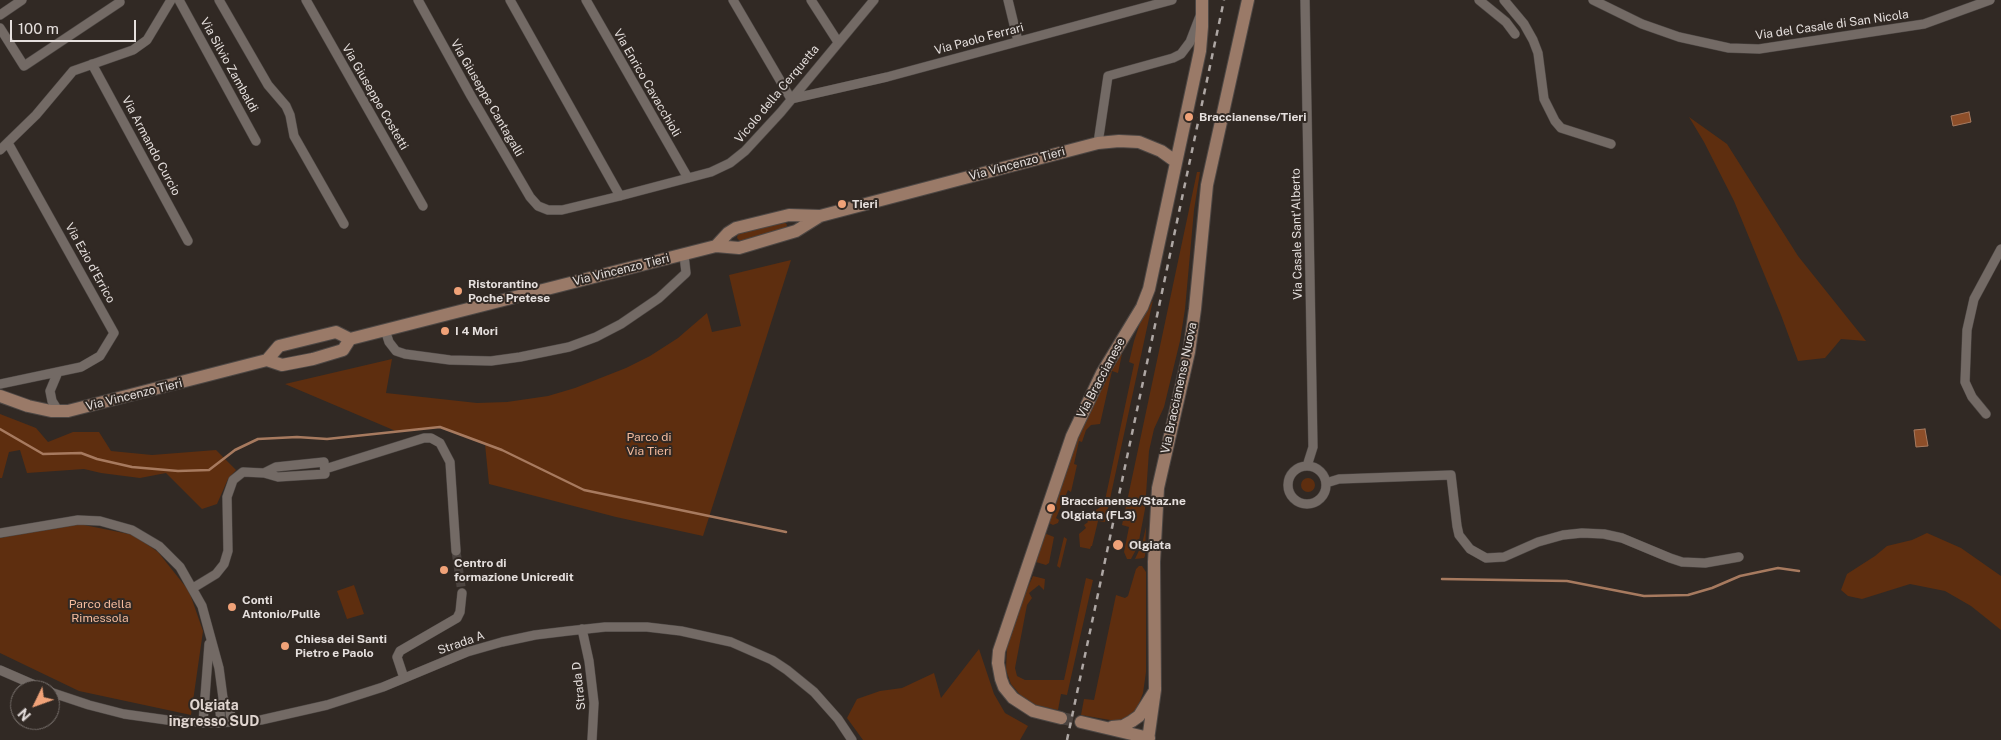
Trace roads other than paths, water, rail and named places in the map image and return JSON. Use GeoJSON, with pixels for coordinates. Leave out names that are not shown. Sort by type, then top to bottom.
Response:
{"type":"FeatureCollection","features":[{"type":"Feature","properties":{"kind":"street"},"geometry":{"type":"LineString","coordinates":[[0,15],[22,0]]}},
{"type":"Feature","properties":{"kind":"street"},"geometry":{"type":"LineString","coordinates":[[0,150],[36,115],[68,75],[79,68],[132,50],[143,43],[151,34],[171,0]]}},
{"type":"Feature","properties":{"kind":"street","name":"Via Silvio Zambaldi"},"geometry":{"type":"LineString","coordinates":[[179,0],[256,141]]}},
{"type":"Feature","properties":{"kind":"street"},"geometry":{"type":"LineString","coordinates":[[219,0],[268,85],[289,112],[294,136],[344,224]]}},
{"type":"Feature","properties":{"kind":"street","name":"Via Giuseppe Costetti"},"geometry":{"type":"LineString","coordinates":[[306,0],[423,206]]}},
{"type":"Feature","properties":{"kind":"street","name":"Via Giuseppe Cantagalli"},"geometry":{"type":"LineString","coordinates":[[418,0],[471,96],[530,197],[538,206]]}},
{"type":"Feature","properties":{"kind":"street"},"geometry":{"type":"LineString","coordinates":[[510,0],[620,196]]}},
{"type":"Feature","properties":{"kind":"street","name":"Via Enrico Cavacchioli"},"geometry":{"type":"LineString","coordinates":[[586,0],[688,178]]}},
{"type":"Feature","properties":{"kind":"street"},"geometry":{"type":"LineString","coordinates":[[733,0],[791,99]]}},
{"type":"Feature","properties":{"kind":"street"},"geometry":{"type":"LineString","coordinates":[[811,0],[838,42]]}},
{"type":"Feature","properties":{"kind":"street","name":"Vicolo della Cerquetta"},"geometry":{"type":"LineString","coordinates":[[538,206],[548,210],[562,210],[688,178],[718,169],[735,160],[745,152],[874,0]]}},
{"type":"Feature","properties":{"kind":"street"},"geometry":{"type":"LineString","coordinates":[[1008,0],[1018,41]]}},
{"type":"Feature","properties":{"kind":"street","name":"Via Paolo Ferrari"},"geometry":{"type":"LineString","coordinates":[[791,99],[887,77],[1172,0]]}},
{"type":"Feature","properties":{"kind":"street","name":"Via Braccianense Nuova"},"geometry":{"type":"LineString","coordinates":[[1155,690],[1154,562],[1158,488],[1189,352],[1196,309],[1207,186],[1248,0]]}},
{"type":"Feature","properties":{"kind":"street","name":"Via Casale Sant'Alberto"},"geometry":{"type":"LineString","coordinates":[[1305,0],[1313,447],[1307,466]]}},
{"type":"Feature","properties":{"kind":"street"},"geometry":{"type":"LineString","coordinates":[[1479,0],[1506,22],[1515,34]]}},
{"type":"Feature","properties":{"kind":"street"},"geometry":{"type":"LineString","coordinates":[[1504,0],[1524,24],[1533,40],[1538,53],[1544,99],[1555,121],[1561,128],[1611,144]]}},
{"type":"Feature","properties":{"kind":"street","name":"Via del Casale di San Nicola"},"geometry":{"type":"LineString","coordinates":[[1594,0],[1642,24],[1679,37],[1729,48],[1757,49],[1924,24],[1990,0]]}},
{"type":"Feature","properties":{"kind":"street"},"geometry":{"type":"LineString","coordinates":[[0,28],[24,66],[120,2]]}},
{"type":"Feature","properties":{"kind":"street"},"geometry":{"type":"LineString","coordinates":[[1098,143],[1108,76],[1182,54],[1190,42],[1202,4]]}},
{"type":"Feature","properties":{"kind":"street","name":"Via Braccianese"},"geometry":{"type":"LineString","coordinates":[[1061,718],[1033,711],[1013,698],[1001,679],[998,663],[999,651],[1072,436],[1092,393],[1142,307],[1145,298],[1200,51],[1202,4]]}},
{"type":"Feature","properties":{"kind":"street","name":"Via Armando Curcio"},"geometry":{"type":"LineString","coordinates":[[92,64],[188,241]]}},
{"type":"Feature","properties":{"kind":"street","name":"Via Vincenzo Tieri"},"geometry":{"type":"LineString","coordinates":[[716,246],[728,232],[736,228],[787,215],[820,216],[1098,143],[1126,140],[1139,142],[1161,151],[1175,162]]}},
{"type":"Feature","properties":{"kind":"street","name":"Via Ezio d'Errico"},"geometry":{"type":"LineString","coordinates":[[0,384],[81,367],[100,356],[114,333],[8,143]]}},
{"type":"Feature","properties":{"kind":"street"},"geometry":{"type":"LineString","coordinates":[[787,215],[792,226],[789,233]]}},
{"type":"Feature","properties":{"kind":"street","name":"Via Vincenzo Tieri"},"geometry":{"type":"LineString","coordinates":[[350,339],[716,246],[738,248],[796,231],[820,216]]}},
{"type":"Feature","properties":{"kind":"street"},"geometry":{"type":"LineString","coordinates":[[736,228],[734,238],[738,248]]}},
{"type":"Feature","properties":{"kind":"street"},"geometry":{"type":"LineString","coordinates":[[1986,414],[1972,397],[1965,382],[1967,330],[1974,299],[2001,249]]}},
{"type":"Feature","properties":{"kind":"street"},"geometry":{"type":"LineString","coordinates":[[385,330],[389,342],[396,351],[450,360],[491,361],[569,347],[596,337],[621,324],[659,298],[686,273],[684,255]]}},
{"type":"Feature","properties":{"kind":"street"},"geometry":{"type":"LineString","coordinates":[[334,332],[339,351]]}},
{"type":"Feature","properties":{"kind":"street"},"geometry":{"type":"LineString","coordinates":[[334,332],[350,339],[343,350],[284,365],[267,360],[279,346],[334,332]]}},
{"type":"Feature","properties":{"kind":"street"},"geometry":{"type":"LineString","coordinates":[[279,346],[284,365]]}},
{"type":"Feature","properties":{"kind":"street","name":"Via Vincenzo Tieri"},"geometry":{"type":"LineString","coordinates":[[0,396],[28,406],[59,412],[267,360]]}},
{"type":"Feature","properties":{"kind":"street"},"geometry":{"type":"LineString","coordinates":[[58,372],[50,391],[52,401],[59,412]]}},
{"type":"Feature","properties":{"kind":"street"},"geometry":{"type":"LineString","coordinates":[[193,588],[216,574],[224,564],[228,551],[227,497],[234,480],[243,472],[278,476],[325,474],[325,469],[424,438],[431,438],[440,443],[450,462],[456,552]]}},
{"type":"Feature","properties":{"kind":"street"},"geometry":{"type":"LineString","coordinates":[[1307,466],[1313,467],[1322,473],[1326,483],[1323,495],[1318,500],[1306,504],[1294,499],[1288,488],[1289,481],[1295,470],[1307,466]]}},
{"type":"Feature","properties":{"kind":"street"},"geometry":{"type":"LineString","coordinates":[[1326,483],[1339,479],[1451,475],[1457,526],[1460,536],[1470,549],[1486,558],[1504,558],[1538,542],[1563,535],[1582,534],[1604,534],[1622,538],[1682,562],[1704,564],[1739,557]]}},
{"type":"Feature","properties":{"kind":"street"},"geometry":{"type":"LineString","coordinates":[[0,533],[78,520],[100,521],[117,524],[142,534],[159,546],[180,567],[193,588],[206,617],[210,639],[204,699],[208,706],[203,723]]}},
{"type":"Feature","properties":{"kind":"street"},"geometry":{"type":"LineString","coordinates":[[404,678],[397,657],[400,650],[457,618],[460,612],[462,593]]}},
{"type":"Feature","properties":{"kind":"street","name":"Strada A"},"geometry":{"type":"LineString","coordinates":[[60,695],[124,714],[203,723],[260,720],[325,706],[383,687],[467,652],[535,635],[626,626],[664,628],[731,642],[780,664],[802,681],[827,706],[852,740]]}},
{"type":"Feature","properties":{"kind":"street","name":"Strada D"},"geometry":{"type":"LineString","coordinates":[[582,629],[589,660],[594,703],[592,740]]}},
{"type":"Feature","properties":{"kind":"street"},"geometry":{"type":"LineString","coordinates":[[210,639],[218,654],[223,698],[230,710],[226,723]]}},
{"type":"Feature","properties":{"kind":"street"},"geometry":{"type":"LineString","coordinates":[[0,670],[23,680]]}},
{"type":"Feature","properties":{"kind":"street"},"geometry":{"type":"LineString","coordinates":[[206,684],[210,689],[215,690],[221,682]]}},
{"type":"Feature","properties":{"kind":"street"},"geometry":{"type":"LineString","coordinates":[[1110,728],[1123,726],[1139,716],[1155,690]]}},
{"type":"Feature","properties":{"kind":"street"},"geometry":{"type":"LineString","coordinates":[[1081,722],[1149,739],[1155,690]]}},
{"type":"Feature","properties":{"kind":"street"},"geometry":{"type":"LineString","coordinates":[[1110,728],[1122,740]]}},
{"type":"Feature","properties":{"kind":"waterway"},"geometry":{"type":"LineString","coordinates":[[0,429],[43,454],[81,453],[97,459],[132,467],[178,471],[209,470],[235,450],[258,439],[297,437],[327,439],[440,427],[502,450],[584,490],[786,532]]}},
{"type":"Feature","properties":{"kind":"waterway"},"geometry":{"type":"LineString","coordinates":[[1442,579],[1567,581],[1644,596],[1688,595],[1712,588],[1740,576],[1778,568],[1799,571]]}},
{"type":"Feature","properties":{"kind":"tunnel"},"geometry":{"type":"LineString","coordinates":[[456,551],[462,593]]}},
{"type":"Feature","properties":{"kind":"tunnel"},"geometry":{"type":"LineString","coordinates":[[1061,718],[1081,722]]}},
{"type":"Feature","properties":{"kind":"railway"},"geometry":{"type":"LineString","coordinates":[[1067,740],[1224,0]]}},
{"type":"Feature","properties":{"kind":"place","name":"Braccianense/Tieri"},"geometry":{"type":"Point","coordinates":[1189,117]}},
{"type":"Feature","properties":{"kind":"place","name":"Tieri"},"geometry":{"type":"Point","coordinates":[842,204]}},
{"type":"Feature","properties":{"kind":"place","name":"Ristorantino Poche Pretese"},"geometry":{"type":"Point","coordinates":[458,291]}},
{"type":"Feature","properties":{"kind":"place","name":"I 4 Mori"},"geometry":{"type":"Point","coordinates":[445,331]}},
{"type":"Feature","properties":{"kind":"place","name":"Braccianense/Staz.ne Olgiata (FL3)"},"geometry":{"type":"Point","coordinates":[1051,508]}},
{"type":"Feature","properties":{"kind":"place","name":"Olgiata"},"geometry":{"type":"Point","coordinates":[1118,545]}},
{"type":"Feature","properties":{"kind":"place","name":"Centro di formazione Unicredit"},"geometry":{"type":"Point","coordinates":[444,570]}},
{"type":"Feature","properties":{"kind":"place","name":"Conti Antonio/Pullè"},"geometry":{"type":"Point","coordinates":[232,607]}},
{"type":"Feature","properties":{"kind":"place","name":"Chiesa dei Santi Pietro e Paolo"},"geometry":{"type":"Point","coordinates":[285,646]}},
{"type":"Feature","properties":{"kind":"district","name":"Olgiata ingresso SUD"},"geometry":{"type":"Point","coordinates":[214,714]}},
{"type":"Feature","properties":{"kind":"park label","name":"Parco di Via Tieri"},"geometry":{"type":"Point","coordinates":[649,444]}},
{"type":"Feature","properties":{"kind":"park label","name":"Parco della Rimessola"},"geometry":{"type":"Point","coordinates":[100,611]}}]}
